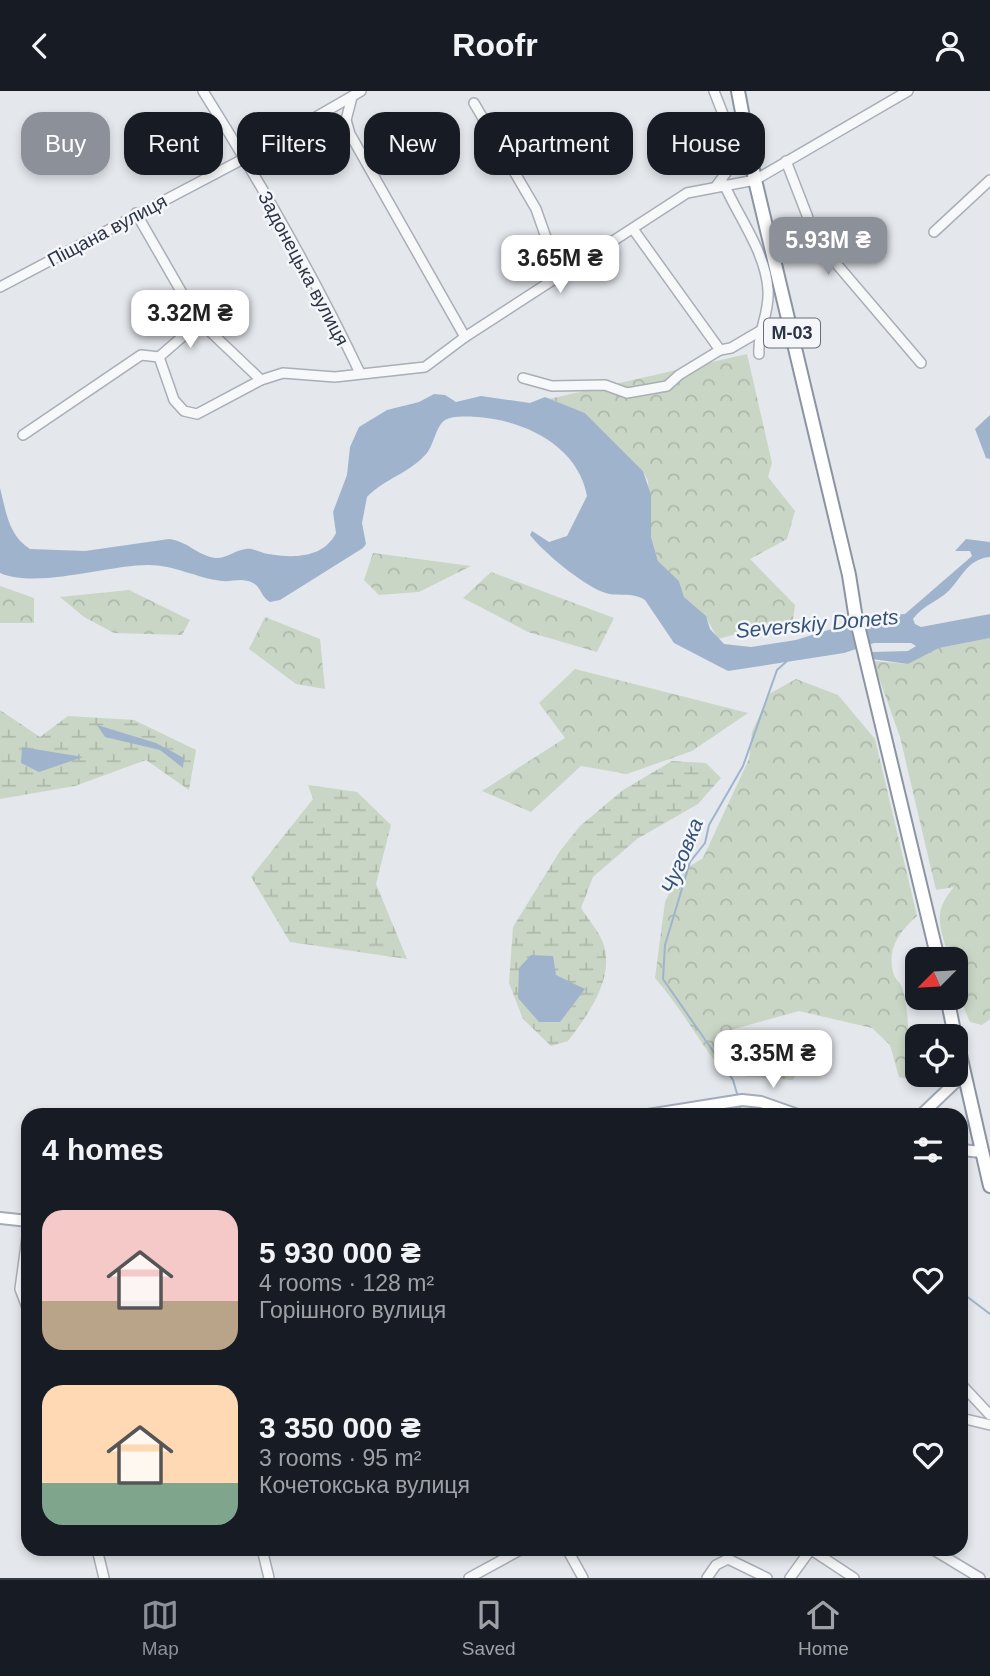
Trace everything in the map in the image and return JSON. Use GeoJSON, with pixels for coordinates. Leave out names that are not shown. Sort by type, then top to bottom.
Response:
{"type":"FeatureCollection","features":[{"type":"Feature","properties":{"kind":"highway","name":"М-03"},"geometry":{"type":"LineString","coordinates":[[738,91],[755,180],[935,947]]}},
{"type":"Feature","properties":{"kind":"highway"},"geometry":{"type":"LineString","coordinates":[[967,1087],[990,1186]]}},
{"type":"Feature","properties":{"kind":"main road"},"geometry":{"type":"LineString","coordinates":[[928,1108],[950,1087]]}},
{"type":"Feature","properties":{"kind":"main road"},"geometry":{"type":"LineString","coordinates":[[692,1108],[735,1101],[761,1102],[778,1108]]}},
{"type":"Feature","properties":{"kind":"main road"},"geometry":{"type":"LineString","coordinates":[[968,1150],[982,1151]]}},
{"type":"Feature","properties":{"kind":"main road"},"geometry":{"type":"LineString","coordinates":[[0,1218],[21,1220]]}},
{"type":"Feature","properties":{"kind":"street","name":"Задонецька вулиця"},"geometry":{"type":"LineString","coordinates":[[203,91],[237,145]]}},
{"type":"Feature","properties":{"kind":"street","name":"Піщана вулиця"},"geometry":{"type":"LineString","coordinates":[[326,112],[361,91]]}},
{"type":"Feature","properties":{"kind":"street"},"geometry":{"type":"LineString","coordinates":[[714,91],[739,155],[720,185]]}},
{"type":"Feature","properties":{"kind":"street"},"geometry":{"type":"LineString","coordinates":[[159,357],[174,400],[184,411],[197,414],[261,380],[283,373],[335,377],[425,367],[465,337],[687,193],[755,180],[908,91]]}},
{"type":"Feature","properties":{"kind":"street"},"geometry":{"type":"LineString","coordinates":[[352,97],[346,120],[350,134],[465,337]]}},
{"type":"Feature","properties":{"kind":"street"},"geometry":{"type":"LineString","coordinates":[[474,103],[536,209],[560,277]]}},
{"type":"Feature","properties":{"kind":"street"},"geometry":{"type":"LineString","coordinates":[[786,161],[817,241],[921,363]]}},
{"type":"Feature","properties":{"kind":"street","name":"Піщана вулиця"},"geometry":{"type":"LineString","coordinates":[[0,287],[237,162]]}},
{"type":"Feature","properties":{"kind":"street","name":"Задонецька вулиця"},"geometry":{"type":"LineString","coordinates":[[254,175],[335,322],[359,373]]}},
{"type":"Feature","properties":{"kind":"street"},"geometry":{"type":"LineString","coordinates":[[934,232],[990,180]]}},
{"type":"Feature","properties":{"kind":"street"},"geometry":{"type":"LineString","coordinates":[[720,185],[765,268],[769,292],[766,317],[760,331],[760,355]]}},
{"type":"Feature","properties":{"kind":"street"},"geometry":{"type":"LineString","coordinates":[[136,213],[197,319],[261,380]]}},
{"type":"Feature","properties":{"kind":"street"},"geometry":{"type":"LineString","coordinates":[[633,229],[720,350]]}},
{"type":"Feature","properties":{"kind":"street"},"geometry":{"type":"LineString","coordinates":[[23,435],[141,355],[159,357],[182,337],[197,319]]}},
{"type":"Feature","properties":{"kind":"street"},"geometry":{"type":"LineString","coordinates":[[523,377],[552,386],[605,385],[627,393],[667,386],[679,375],[720,350],[731,348],[760,331]]}},
{"type":"Feature","properties":{"kind":"street"},"geometry":{"type":"LineString","coordinates":[[730,1108],[735,1101]]}},
{"type":"Feature","properties":{"kind":"street"},"geometry":{"type":"LineString","coordinates":[[968,1391],[990,1415]]}},
{"type":"Feature","properties":{"kind":"street"},"geometry":{"type":"LineString","coordinates":[[968,1420],[990,1425]]}},
{"type":"Feature","properties":{"kind":"street"},"geometry":{"type":"LineString","coordinates":[[99,1556],[104,1578]]}},
{"type":"Feature","properties":{"kind":"street"},"geometry":{"type":"LineString","coordinates":[[264,1556],[269,1578]]}},
{"type":"Feature","properties":{"kind":"street"},"geometry":{"type":"LineString","coordinates":[[469,1578],[509,1556]]}},
{"type":"Feature","properties":{"kind":"street"},"geometry":{"type":"LineString","coordinates":[[571,1556],[583,1578]]}},
{"type":"Feature","properties":{"kind":"street"},"geometry":{"type":"LineString","coordinates":[[790,1578],[806,1556]]}},
{"type":"Feature","properties":{"kind":"street"},"geometry":{"type":"LineString","coordinates":[[821,1556],[854,1578]]}},
{"type":"Feature","properties":{"kind":"street"},"geometry":{"type":"LineString","coordinates":[[944,1556],[980,1578]]}},
{"type":"Feature","properties":{"kind":"street"},"geometry":{"type":"LineString","coordinates":[[707,1578],[716,1565],[728,1559],[766,1578]]}},
{"type":"Feature","properties":{"kind":"green space"},"geometry":{"type":"Polygon","coordinates":[[[747,354],[772,463],[768,477],[795,511],[787,539],[750,559],[795,605],[792,626],[755,629],[718,639],[707,619],[684,597],[679,581],[658,561],[651,537],[648,481],[643,471],[585,413],[549,399],[747,354]]]}},
{"type":"Feature","properties":{"kind":"green space"},"geometry":{"type":"Polygon","coordinates":[[[373,553],[471,566],[419,592],[379,595],[364,580],[373,553]]]}},
{"type":"Feature","properties":{"kind":"green space"},"geometry":{"type":"Polygon","coordinates":[[[491,572],[614,618],[597,652],[528,632],[463,598],[491,572]]]}},
{"type":"Feature","properties":{"kind":"green space"},"geometry":{"type":"Polygon","coordinates":[[[0,586],[34,598],[34,623],[0,623],[0,586]]]}},
{"type":"Feature","properties":{"kind":"green space"},"geometry":{"type":"Polygon","coordinates":[[[129,590],[190,620],[182,635],[114,633],[84,617],[60,597],[129,590]]]}},
{"type":"Feature","properties":{"kind":"green space"},"geometry":{"type":"Polygon","coordinates":[[[265,617],[320,639],[325,689],[296,684],[249,649],[265,617]]]}},
{"type":"Feature","properties":{"kind":"green space"},"geometry":{"type":"Polygon","coordinates":[[[990,638],[990,1019],[982,1025],[970,1022],[966,1010],[968,1010],[968,947],[946,947],[941,929],[942,905],[954,887],[936,890],[900,737],[873,661],[908,664],[939,648],[990,638]]]}},
{"type":"Feature","properties":{"kind":"green space"},"geometry":{"type":"Polygon","coordinates":[[[575,669],[748,713],[692,751],[627,774],[581,766],[531,812],[482,791],[565,738],[539,703],[575,669]]]}},
{"type":"Feature","properties":{"kind":"green space"},"geometry":{"type":"Polygon","coordinates":[[[796,679],[838,695],[875,739],[917,916],[900,934],[892,955],[894,974],[902,988],[906,1010],[905,1078],[899,1077],[890,1045],[872,1028],[799,1011],[716,1034],[724,1046],[813,1045],[793,1080],[726,1075],[655,978],[665,902],[679,873],[703,858],[749,759],[752,732],[769,694],[796,679]]]}},
{"type":"Feature","properties":{"kind":"green space"},"geometry":{"type":"Polygon","coordinates":[[[0,710],[40,737],[68,716],[134,720],[196,750],[189,790],[146,760],[75,786],[0,799],[0,710]]]}},
{"type":"Feature","properties":{"kind":"green space"},"geometry":{"type":"Polygon","coordinates":[[[672,761],[706,763],[721,778],[698,804],[637,839],[593,877],[581,908],[604,946],[605,972],[597,997],[568,1041],[551,1046],[523,1019],[509,983],[513,927],[560,851],[580,826],[623,790],[672,761]]]}},
{"type":"Feature","properties":{"kind":"green space"},"geometry":{"type":"Polygon","coordinates":[[[308,785],[357,792],[391,825],[376,884],[407,959],[290,942],[251,877],[313,799],[308,785]]]}},
{"type":"Feature","properties":{"kind":"water"},"geometry":{"type":"Polygon","coordinates":[[[434,394],[445,395],[456,402],[481,396],[530,403],[545,397],[585,413],[643,471],[651,495],[651,537],[658,561],[679,581],[684,597],[706,616],[710,629],[724,644],[751,647],[796,640],[874,616],[905,614],[972,556],[970,551],[955,551],[966,539],[990,542],[990,557],[969,566],[950,590],[913,619],[915,624],[921,627],[990,614],[990,638],[939,648],[908,664],[872,659],[872,652],[908,651],[916,646],[911,643],[874,643],[844,653],[728,671],[674,643],[645,600],[634,596],[608,594],[585,583],[536,542],[530,535],[532,531],[549,542],[567,536],[587,496],[582,478],[560,449],[546,439],[512,423],[477,417],[452,417],[445,420],[427,453],[420,460],[367,497],[362,523],[366,544],[363,548],[280,600],[270,602],[256,585],[249,581],[222,581],[148,565],[33,579],[0,573],[0,488],[12,530],[30,549],[85,551],[169,539],[215,558],[246,549],[287,556],[315,552],[330,542],[336,533],[333,512],[347,475],[350,447],[359,427],[387,410],[419,402],[434,394]]]}},
{"type":"Feature","properties":{"kind":"water"},"geometry":{"type":"Polygon","coordinates":[[[990,415],[990,459],[986,458],[975,429],[990,415]]]}},
{"type":"Feature","properties":{"kind":"water"},"geometry":{"type":"Polygon","coordinates":[[[97,725],[156,743],[184,758],[183,768],[160,750],[105,737],[97,725]]]}},
{"type":"Feature","properties":{"kind":"water"},"geometry":{"type":"Polygon","coordinates":[[[22,747],[83,757],[39,772],[21,763],[22,747]]]}},
{"type":"Feature","properties":{"kind":"water"},"geometry":{"type":"Polygon","coordinates":[[[531,955],[553,956],[556,975],[585,989],[560,1022],[539,1022],[518,998],[519,968],[531,955]]]}},
{"type":"Feature","properties":{"kind":"waterway","name":"Чуговка"},"geometry":{"type":"LineString","coordinates":[[738,1097],[733,1080],[663,979],[665,945],[690,862],[705,843],[709,825],[743,766],[777,670],[787,661]]}},
{"type":"Feature","properties":{"kind":"waterway","name":"Чуговка"},"geometry":{"type":"LineString","coordinates":[[968,1297],[990,1314]]}},
{"type":"Feature","properties":{"kind":"water label","name":"Severskiy Donets"},"geometry":{"type":"Point","coordinates":[817,624]}}]}
